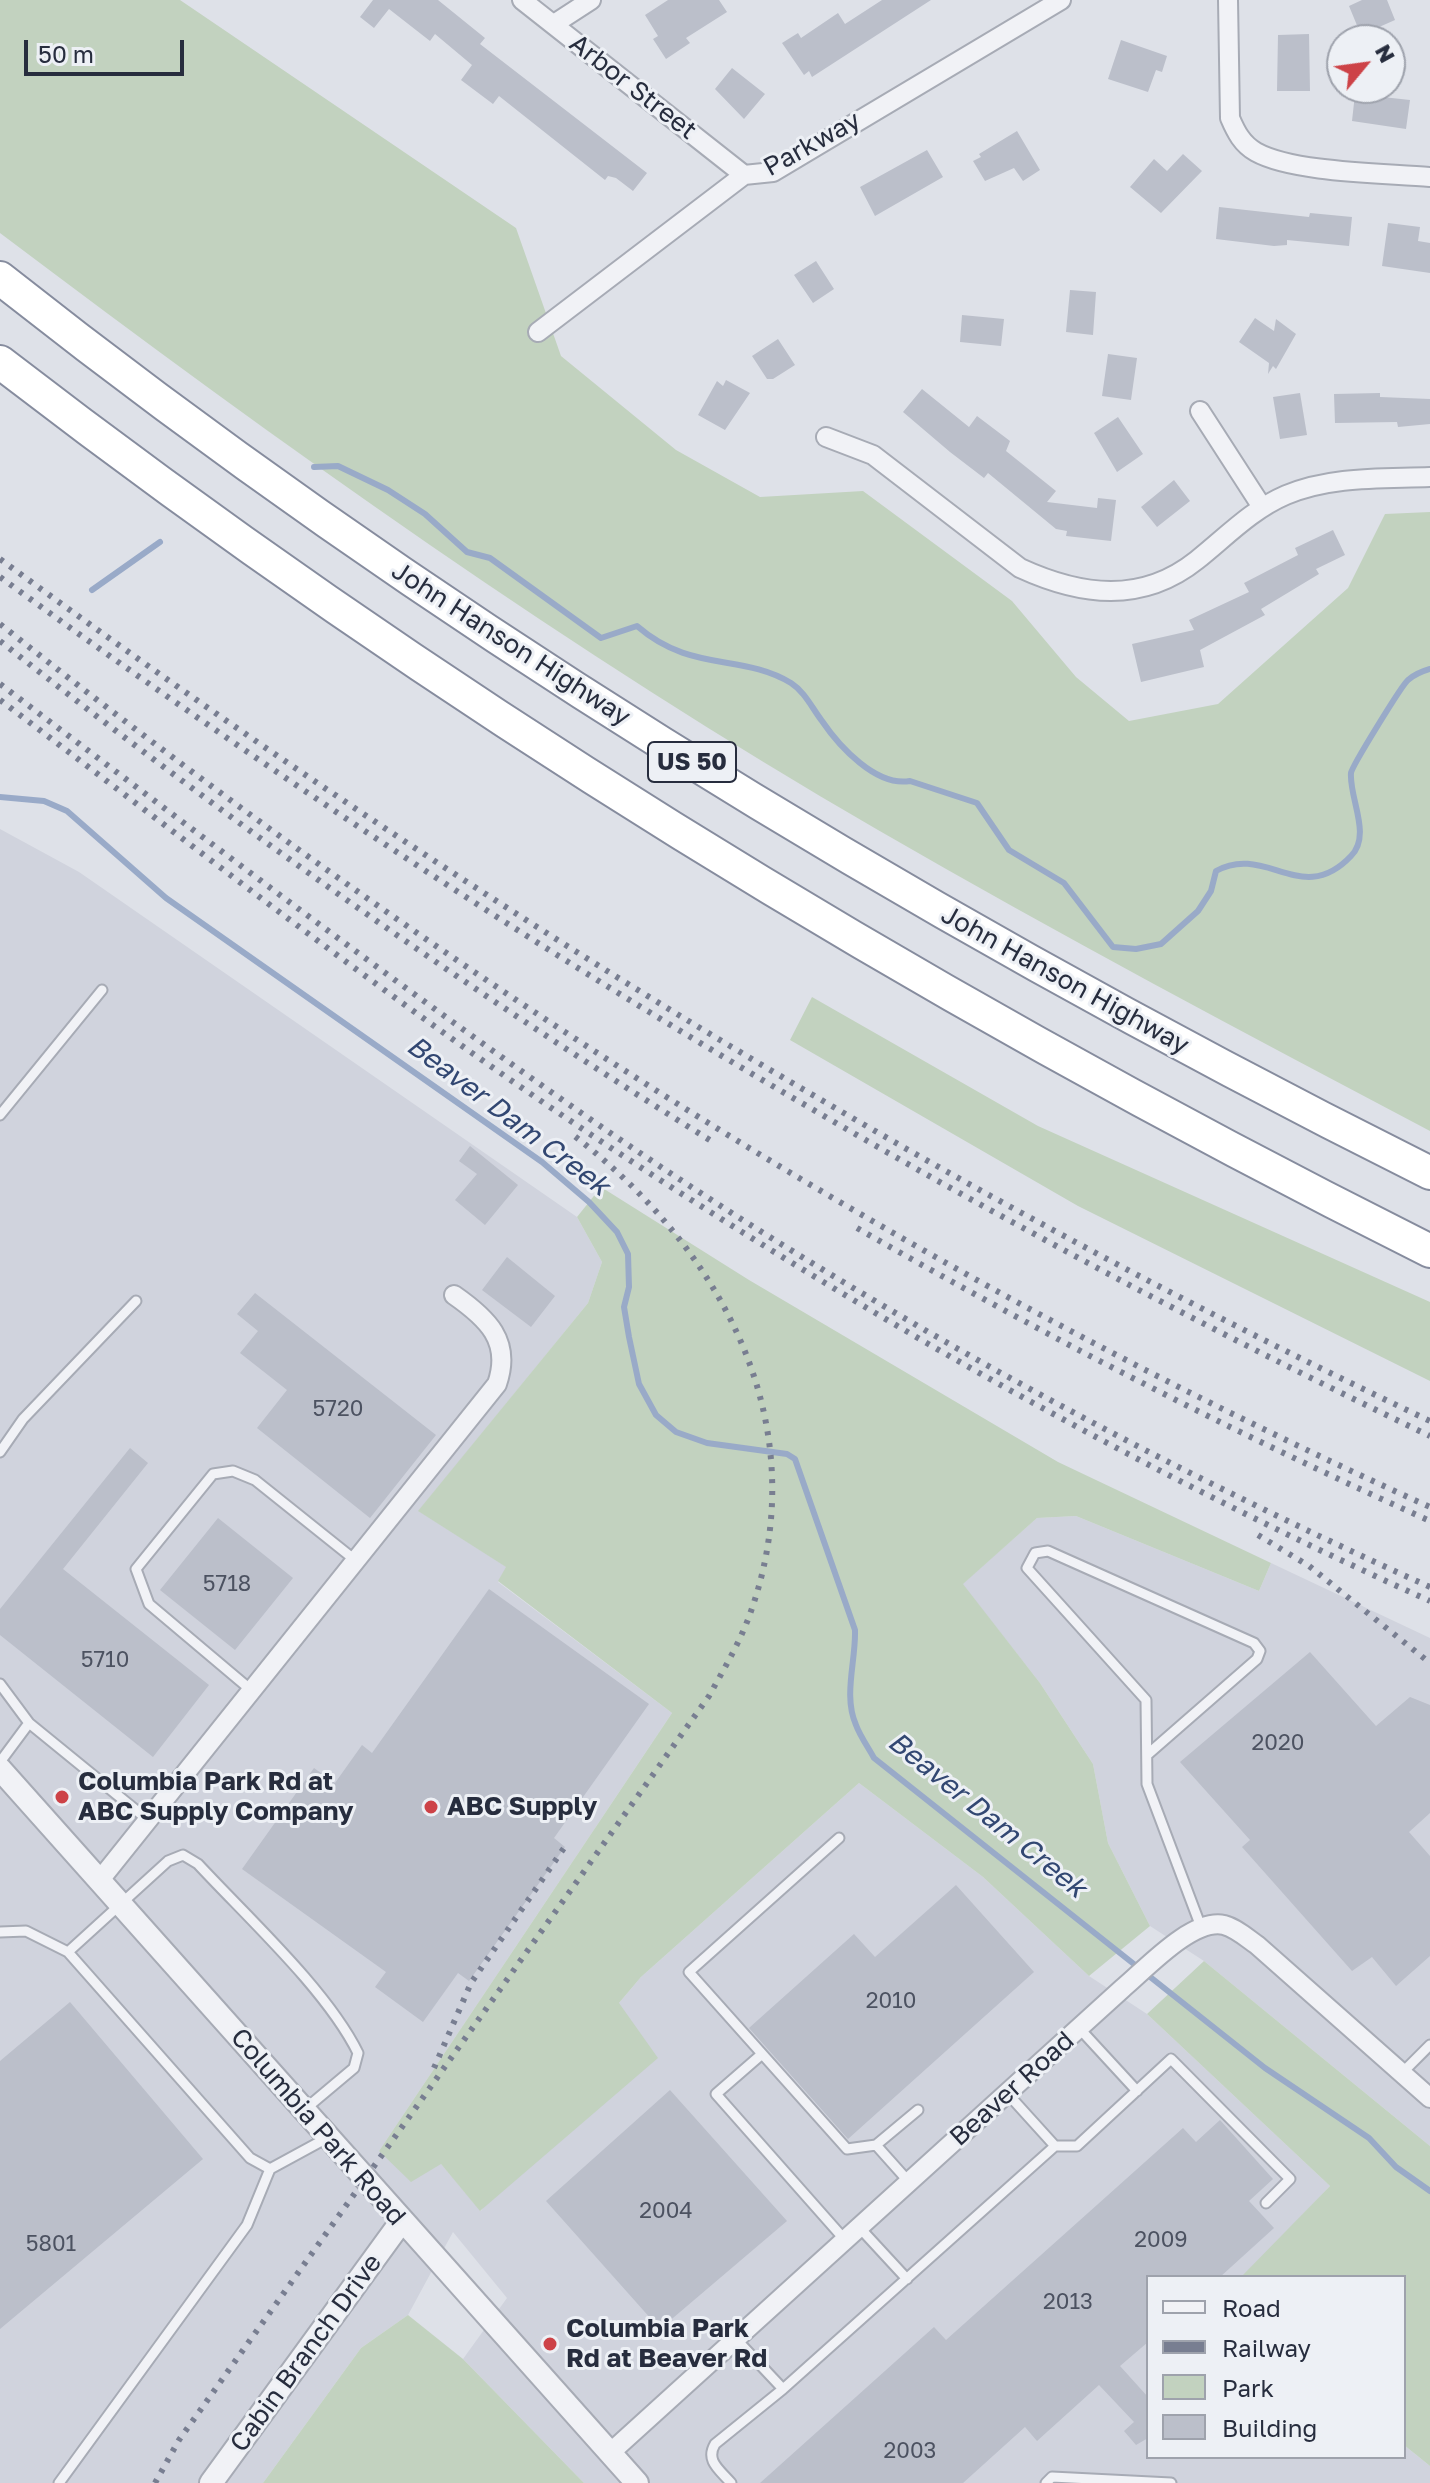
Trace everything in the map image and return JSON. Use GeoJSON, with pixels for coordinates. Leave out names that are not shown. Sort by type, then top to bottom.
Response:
{"type":"FeatureCollection","features":[{"type":"Feature","properties":{"kind":"highway","name":"John Hanson Highway"},"geometry":{"type":"LineString","coordinates":[[0,278],[143,388],[314,512],[655,739],[899,887],[1069,985],[1430,1173]]}},
{"type":"Feature","properties":{"kind":"highway","name":"US 50"},"geometry":{"type":"LineString","coordinates":[[0,362],[183,500],[373,635],[695,845],[959,1002],[1176,1121],[1430,1251]]}},
{"type":"Feature","properties":{"kind":"highway"},"geometry":{"type":"LineString","coordinates":[[0,390],[239,561],[373,635]]}},
{"type":"Feature","properties":{"kind":"street","name":"Arbor Street"},"geometry":{"type":"LineString","coordinates":[[522,0],[744,175]]}},
{"type":"Feature","properties":{"kind":"street"},"geometry":{"type":"LineString","coordinates":[[554,24],[591,0]]}},
{"type":"Feature","properties":{"kind":"street","name":"Parkway"},"geometry":{"type":"LineString","coordinates":[[538,332],[744,175],[773,172],[1061,0]]}},
{"type":"Feature","properties":{"kind":"street"},"geometry":{"type":"LineString","coordinates":[[1228,0],[1230,118],[1237,135],[1253,151],[1295,164],[1430,177]]}},
{"type":"Feature","properties":{"kind":"street"},"geometry":{"type":"LineString","coordinates":[[1200,411],[1262,507]]}},
{"type":"Feature","properties":{"kind":"street"},"geometry":{"type":"LineString","coordinates":[[826,437],[873,455],[1020,568],[1080,590],[1128,592],[1178,574],[1262,507],[1286,495],[1331,482],[1430,477]]}},
{"type":"Feature","properties":{"kind":"street"},"geometry":{"type":"LineString","coordinates":[[99,1881],[497,1384],[503,1356],[496,1334],[480,1313],[454,1295]]}},
{"type":"Feature","properties":{"kind":"street","name":"Columbia Park Road"},"geometry":{"type":"LineString","coordinates":[[0,1769],[637,2483]]}},
{"type":"Feature","properties":{"kind":"street"},"geometry":{"type":"LineString","coordinates":[[1201,1927],[1226,1926],[1257,1945],[1430,2098]]}},
{"type":"Feature","properties":{"kind":"street","name":"Beaver Road"},"geometry":{"type":"LineString","coordinates":[[610,2453],[1123,1988],[1173,1945],[1201,1927]]}},
{"type":"Feature","properties":{"kind":"street","name":"Cabin Branch Drive"},"geometry":{"type":"LineString","coordinates":[[211,2483],[401,2222]]}},
{"type":"Feature","properties":{"kind":"lane"},"geometry":{"type":"LineString","coordinates":[[0,1115],[102,990]]}},
{"type":"Feature","properties":{"kind":"lane"},"geometry":{"type":"LineString","coordinates":[[0,1452],[23,1419],[136,1301]]}},
{"type":"Feature","properties":{"kind":"lane"},"geometry":{"type":"LineString","coordinates":[[251,1690],[149,1604],[136,1569],[213,1474],[233,1471],[255,1480],[355,1560]]}},
{"type":"Feature","properties":{"kind":"lane"},"geometry":{"type":"LineString","coordinates":[[1147,1755],[1257,1659],[1260,1651],[1254,1643],[1048,1551],[1035,1553],[1027,1568],[1146,1700],[1147,1784],[1201,1927]]}},
{"type":"Feature","properties":{"kind":"lane"},"geometry":{"type":"LineString","coordinates":[[0,1684],[29,1723],[148,1820]]}},
{"type":"Feature","properties":{"kind":"lane"},"geometry":{"type":"LineString","coordinates":[[0,1762],[29,1723]]}},
{"type":"Feature","properties":{"kind":"lane"},"geometry":{"type":"LineString","coordinates":[[839,1838],[689,1972],[847,2149],[876,2145],[918,2110]]}},
{"type":"Feature","properties":{"kind":"lane"},"geometry":{"type":"LineString","coordinates":[[68,1952],[168,1861],[183,1855],[198,1864],[283,1955],[347,2031],[358,2053],[354,2068],[304,2110]]}},
{"type":"Feature","properties":{"kind":"lane"},"geometry":{"type":"LineString","coordinates":[[0,1932],[26,1931],[68,1952],[250,2158],[270,2169]]}},
{"type":"Feature","properties":{"kind":"lane"},"geometry":{"type":"LineString","coordinates":[[1079,2028],[1137,2091]]}},
{"type":"Feature","properties":{"kind":"lane"},"geometry":{"type":"LineString","coordinates":[[1402,2073],[1430,2045]]}},
{"type":"Feature","properties":{"kind":"lane"},"geometry":{"type":"LineString","coordinates":[[762,2054],[716,2094],[852,2234],[907,2279]]}},
{"type":"Feature","properties":{"kind":"lane"},"geometry":{"type":"LineString","coordinates":[[731,2483],[711,2461],[710,2452],[715,2444],[783,2389],[1055,2146],[1077,2146],[1171,2059],[1290,2179],[1266,2203]]}},
{"type":"Feature","properties":{"kind":"lane"},"geometry":{"type":"LineString","coordinates":[[1007,2093],[1055,2146]]}},
{"type":"Feature","properties":{"kind":"lane"},"geometry":{"type":"LineString","coordinates":[[59,2483],[247,2225],[270,2169],[328,2137]]}},
{"type":"Feature","properties":{"kind":"lane"},"geometry":{"type":"LineString","coordinates":[[876,2145],[909,2182]]}},
{"type":"Feature","properties":{"kind":"lane"},"geometry":{"type":"LineString","coordinates":[[736,2339],[783,2389]]}},
{"type":"Feature","properties":{"kind":"lane"},"geometry":{"type":"LineString","coordinates":[[1046,2483],[1052,2477],[1171,2483]]}},
{"type":"Feature","properties":{"kind":"shaded area"},"geometry":{"type":"Polygon","coordinates":[[[0,829],[79,872],[577,1217],[602,1262],[588,1303],[419,1511],[507,1567],[498,1582],[672,1713],[379,2151],[441,2164],[481,2211],[619,2003],[641,1977],[859,1783],[983,1877],[1089,1976],[1147,2014],[1330,2186],[1246,2275],[1146,2275],[1146,2459],[1406,2459],[1406,2447],[1430,2466],[1430,2483],[584,2483],[463,2359],[507,2298],[453,2232],[408,2315],[361,2348],[263,2483],[0,2483],[0,829]]]}},
{"type":"Feature","properties":{"kind":"shaded area"},"geometry":{"type":"Polygon","coordinates":[[[1076,1516],[1259,1591],[1271,1563],[1430,1638],[1430,2146],[1204,1961],[1150,1926],[1108,1843],[1093,1764],[1040,1683],[962,1584],[1037,1518],[1076,1516]]]}},
{"type":"Feature","properties":{"kind":"green space"},"geometry":{"type":"Polygon","coordinates":[[[0,0],[180,0],[516,228],[561,356],[676,450],[760,497],[863,491],[1012,601],[1076,677],[1129,721],[1218,704],[1348,588],[1385,514],[1430,512],[1430,1131],[946,869],[651,692],[321,469],[0,233],[0,0]]]}},
{"type":"Feature","properties":{"kind":"green space"},"geometry":{"type":"Polygon","coordinates":[[[812,997],[1038,1126],[1430,1302],[1430,1381],[1078,1206],[790,1040],[812,997]]]}},
{"type":"Feature","properties":{"kind":"green space"},"geometry":{"type":"Polygon","coordinates":[[[601,1187],[749,1280],[1058,1462],[1271,1563],[1259,1591],[1076,1516],[1037,1518],[963,1584],[1040,1683],[1093,1764],[1108,1843],[1150,1926],[1089,1976],[983,1877],[859,1783],[641,1977],[619,2003],[658,2058],[480,2211],[441,2164],[411,2182],[379,2151],[672,1713],[498,1581],[506,1567],[418,1511],[588,1303],[602,1262],[577,1217],[601,1187]]]}},
{"type":"Feature","properties":{"kind":"green space"},"geometry":{"type":"Polygon","coordinates":[[[1204,1961],[1430,2146],[1430,2466],[1406,2447],[1406,2275],[1243,2275],[1330,2186],[1147,2014],[1204,1961]]]}},
{"type":"Feature","properties":{"kind":"green space"},"geometry":{"type":"Polygon","coordinates":[[[408,2315],[463,2359],[584,2483],[263,2483],[361,2348],[408,2315]]]}},
{"type":"Feature","properties":{"kind":"building"},"geometry":{"type":"Polygon","coordinates":[[[373,0],[438,0],[485,38],[480,44],[647,173],[633,191],[616,178],[608,176],[605,180],[499,96],[493,104],[461,80],[472,65],[435,34],[430,41],[389,9],[374,28],[360,17],[373,0]]]}},
{"type":"Feature","properties":{"kind":"building"},"geometry":{"type":"Polygon","coordinates":[[[668,0],[719,0],[727,12],[686,38],[690,43],[666,59],[653,39],[658,36],[645,15],[668,0]]]}},
{"type":"Feature","properties":{"kind":"building"},"geometry":{"type":"Polygon","coordinates":[[[882,0],[931,0],[812,77],[809,71],[804,75],[782,43],[798,33],[801,38],[838,13],[845,24],[882,0]]]}},
{"type":"Feature","properties":{"kind":"building"},"geometry":{"type":"Polygon","coordinates":[[[1362,0],[1387,0],[1395,20],[1386,24],[1356,24],[1349,6],[1362,0]]]}},
{"type":"Feature","properties":{"kind":"building"},"geometry":{"type":"Polygon","coordinates":[[[1309,34],[1310,91],[1277,91],[1278,35],[1309,34]]]}},
{"type":"Feature","properties":{"kind":"building"},"geometry":{"type":"Polygon","coordinates":[[[1121,40],[1167,56],[1162,72],[1156,70],[1148,92],[1108,79],[1121,40]]]}},
{"type":"Feature","properties":{"kind":"building"},"geometry":{"type":"Polygon","coordinates":[[[732,68],[765,94],[744,119],[715,89],[732,68]]]}},
{"type":"Feature","properties":{"kind":"building"},"geometry":{"type":"Polygon","coordinates":[[[1406,100],[1410,100],[1406,129],[1352,121],[1354,104],[1406,104],[1406,100]]]}},
{"type":"Feature","properties":{"kind":"building"},"geometry":{"type":"Polygon","coordinates":[[[1017,131],[1040,170],[1023,181],[1014,168],[985,181],[973,161],[981,157],[979,154],[1017,131]]]}},
{"type":"Feature","properties":{"kind":"building"},"geometry":{"type":"Polygon","coordinates":[[[927,150],[943,177],[875,216],[860,187],[927,150]]]}},
{"type":"Feature","properties":{"kind":"building"},"geometry":{"type":"Polygon","coordinates":[[[1183,154],[1202,171],[1161,213],[1130,187],[1154,159],[1167,171],[1183,154]]]}},
{"type":"Feature","properties":{"kind":"building"},"geometry":{"type":"Polygon","coordinates":[[[1219,207],[1309,217],[1310,213],[1352,217],[1349,246],[1287,240],[1287,245],[1274,246],[1216,239],[1219,207]]]}},
{"type":"Feature","properties":{"kind":"building"},"geometry":{"type":"Polygon","coordinates":[[[1388,223],[1420,227],[1418,241],[1430,243],[1430,273],[1382,266],[1388,223]]]}},
{"type":"Feature","properties":{"kind":"building"},"geometry":{"type":"Polygon","coordinates":[[[816,261],[834,289],[813,303],[794,275],[816,261]]]}},
{"type":"Feature","properties":{"kind":"building"},"geometry":{"type":"Polygon","coordinates":[[[1070,290],[1096,292],[1093,335],[1066,332],[1070,290]]]}},
{"type":"Feature","properties":{"kind":"building"},"geometry":{"type":"Polygon","coordinates":[[[962,315],[1004,319],[1001,346],[960,342],[962,315]]]}},
{"type":"Feature","properties":{"kind":"building"},"geometry":{"type":"Polygon","coordinates":[[[1255,318],[1274,331],[1276,319],[1296,334],[1276,369],[1273,366],[1268,374],[1269,363],[1239,342],[1255,318]]]}},
{"type":"Feature","properties":{"kind":"building"},"geometry":{"type":"Polygon","coordinates":[[[778,339],[795,365],[773,379],[767,379],[752,356],[778,339]]]}},
{"type":"Feature","properties":{"kind":"building"},"geometry":{"type":"Polygon","coordinates":[[[1108,354],[1137,358],[1131,400],[1102,396],[1108,354]]]}},
{"type":"Feature","properties":{"kind":"building"},"geometry":{"type":"Polygon","coordinates":[[[726,380],[750,393],[725,430],[698,415],[717,381],[723,386],[726,380]]]}},
{"type":"Feature","properties":{"kind":"building"},"geometry":{"type":"Polygon","coordinates":[[[922,389],[969,427],[977,416],[1010,441],[1006,451],[1056,491],[1047,502],[1097,508],[1098,498],[1116,500],[1111,541],[1066,536],[1067,531],[1056,529],[988,473],[984,478],[950,452],[903,412],[922,389]]]}},
{"type":"Feature","properties":{"kind":"building"},"geometry":{"type":"Polygon","coordinates":[[[1300,393],[1307,435],[1280,439],[1273,397],[1300,393]]]}},
{"type":"Feature","properties":{"kind":"building"},"geometry":{"type":"Polygon","coordinates":[[[1380,393],[1380,397],[1430,399],[1430,424],[1398,427],[1397,422],[1335,423],[1334,394],[1380,393]]]}},
{"type":"Feature","properties":{"kind":"building"},"geometry":{"type":"Polygon","coordinates":[[[1118,417],[1143,454],[1117,472],[1094,433],[1118,417]]]}},
{"type":"Feature","properties":{"kind":"building"},"geometry":{"type":"Polygon","coordinates":[[[1174,480],[1190,501],[1157,527],[1141,507],[1174,480]]]}},
{"type":"Feature","properties":{"kind":"building"},"geometry":{"type":"Polygon","coordinates":[[[1333,530],[1345,555],[1316,569],[1319,574],[1261,609],[1265,615],[1200,650],[1204,667],[1141,682],[1132,644],[1194,630],[1189,620],[1249,592],[1244,583],[1298,555],[1295,548],[1333,530]]]}},
{"type":"Feature","properties":{"kind":"building"},"geometry":{"type":"Polygon","coordinates":[[[470,1146],[518,1185],[485,1225],[455,1200],[477,1174],[459,1161],[470,1146]]]}},
{"type":"Feature","properties":{"kind":"building"},"geometry":{"type":"Polygon","coordinates":[[[507,1257],[555,1296],[531,1327],[482,1290],[507,1257]]]}},
{"type":"Feature","properties":{"kind":"building"},"geometry":{"type":"Polygon","coordinates":[[[255,1293],[436,1435],[370,1518],[257,1428],[287,1390],[240,1353],[258,1331],[237,1314],[255,1293]]]}},
{"type":"Feature","properties":{"kind":"building"},"geometry":{"type":"Polygon","coordinates":[[[130,1448],[148,1463],[63,1569],[209,1685],[153,1757],[0,1635],[0,1609],[130,1448]]]}},
{"type":"Feature","properties":{"kind":"building"},"geometry":{"type":"Polygon","coordinates":[[[218,1518],[293,1578],[235,1650],[160,1590],[218,1518]]]}},
{"type":"Feature","properties":{"kind":"building","name":"ABC Supply"},"geometry":{"type":"Polygon","coordinates":[[[489,1589],[649,1704],[554,1838],[565,1847],[469,1981],[458,1973],[423,2022],[375,1987],[386,1972],[242,1869],[314,1768],[335,1783],[362,1745],[372,1753],[489,1589]]]}},
{"type":"Feature","properties":{"kind":"building"},"geometry":{"type":"Polygon","coordinates":[[[1310,1652],[1376,1726],[1410,1697],[1430,1705],[1430,1813],[1409,1832],[1430,1856],[1430,1956],[1396,1986],[1372,1957],[1352,1971],[1242,1847],[1250,1840],[1180,1762],[1310,1652]]]}},
{"type":"Feature","properties":{"kind":"building"},"geometry":{"type":"Polygon","coordinates":[[[956,1885],[1034,1972],[848,2139],[749,2028],[854,1934],[875,1957],[956,1885]]]}},
{"type":"Feature","properties":{"kind":"building"},"geometry":{"type":"Polygon","coordinates":[[[70,2002],[203,2159],[0,2329],[0,2061],[70,2002]]]}},
{"type":"Feature","properties":{"kind":"building"},"geometry":{"type":"Polygon","coordinates":[[[670,2090],[787,2221],[660,2329],[546,2201],[670,2090]]]}},
{"type":"Feature","properties":{"kind":"building"},"geometry":{"type":"Polygon","coordinates":[[[1220,2120],[1273,2179],[1249,2201],[1274,2228],[1222,2275],[1146,2275],[1146,2344],[1120,2366],[1146,2395],[1146,2439],[1136,2445],[1124,2431],[1134,2422],[1099,2385],[1037,2441],[1025,2427],[963,2483],[760,2483],[934,2327],[946,2340],[1183,2128],[1196,2142],[1220,2120]]]}},
{"type":"Feature","properties":{"kind":"waterway"},"geometry":{"type":"LineString","coordinates":[[314,467],[338,466],[388,490],[425,514],[467,552],[490,558],[601,638],[637,626],[677,651],[753,668],[791,683],[848,753],[872,771],[884,778],[910,781],[977,803],[1009,850],[1064,883],[1113,947],[1136,949],[1161,944],[1198,911],[1211,891],[1216,871],[1234,864],[1251,864],[1300,876],[1316,876],[1333,870],[1351,856],[1360,838],[1351,773],[1404,685],[1413,676],[1430,669]]}},
{"type":"Feature","properties":{"kind":"waterway"},"geometry":{"type":"LineString","coordinates":[[92,590],[160,542]]}},
{"type":"Feature","properties":{"kind":"waterway","name":"Beaver Dam Creek"},"geometry":{"type":"LineString","coordinates":[[0,797],[44,801],[67,811],[166,898],[542,1162],[589,1202],[617,1232],[628,1254],[629,1287],[624,1307],[629,1337],[639,1384],[656,1415],[676,1432],[707,1443],[787,1454],[795,1459],[855,1630],[850,1702],[858,1729],[874,1758],[1265,2068],[1369,2138],[1396,2167],[1430,2191]]}},
{"type":"Feature","properties":{"kind":"railway"},"geometry":{"type":"LineString","coordinates":[[0,559],[342,800],[694,1024],[874,1131],[1057,1232],[1242,1329],[1430,1421]]}},
{"type":"Feature","properties":{"kind":"railway"},"geometry":{"type":"LineString","coordinates":[[0,577],[344,817],[518,931],[695,1040],[874,1145],[1056,1246],[1241,1343],[1430,1436]]}},
{"type":"Feature","properties":{"kind":"railway"},"geometry":{"type":"LineString","coordinates":[[0,624],[167,753],[337,877],[511,996],[688,1110],[868,1218],[1052,1321],[1239,1417],[1430,1507]]}},
{"type":"Feature","properties":{"kind":"railway"},"geometry":{"type":"LineString","coordinates":[[0,641],[173,774],[349,902],[529,1024],[713,1142]]}},
{"type":"Feature","properties":{"kind":"railway"},"geometry":{"type":"LineString","coordinates":[[0,684],[440,1013],[690,1186],[895,1313],[1000,1372],[1213,1484],[1430,1587]]}},
{"type":"Feature","properties":{"kind":"railway"},"geometry":{"type":"LineString","coordinates":[[0,700],[440,1030],[691,1200],[793,1264],[1000,1385],[1212,1497],[1430,1601]]}},
{"type":"Feature","properties":{"kind":"railway"},"geometry":{"type":"LineString","coordinates":[[155,2483],[179,2440],[709,1696],[750,1614],[768,1544],[772,1475],[763,1409],[743,1346],[712,1287],[673,1231],[626,1181],[573,1135]]}},
{"type":"Feature","properties":{"kind":"railway"},"geometry":{"type":"LineString","coordinates":[[857,1228],[997,1307],[1140,1382],[1430,1521]]}},
{"type":"Feature","properties":{"kind":"railway"},"geometry":{"type":"LineString","coordinates":[[1258,1535],[1309,1566],[1430,1663]]}},
{"type":"Feature","properties":{"kind":"railway"},"geometry":{"type":"LineString","coordinates":[[434,2068],[471,1983],[564,1848]]}},
{"type":"Feature","properties":{"kind":"place","name":"Columbia Park Rd at ABC Supply Company"},"geometry":{"type":"Point","coordinates":[62,1797]}},
{"type":"Feature","properties":{"kind":"place","name":"ABC Supply"},"geometry":{"type":"Point","coordinates":[431,1807]}},
{"type":"Feature","properties":{"kind":"place","name":"Columbia Park Rd at Beaver Rd"},"geometry":{"type":"Point","coordinates":[550,2344]}}]}
